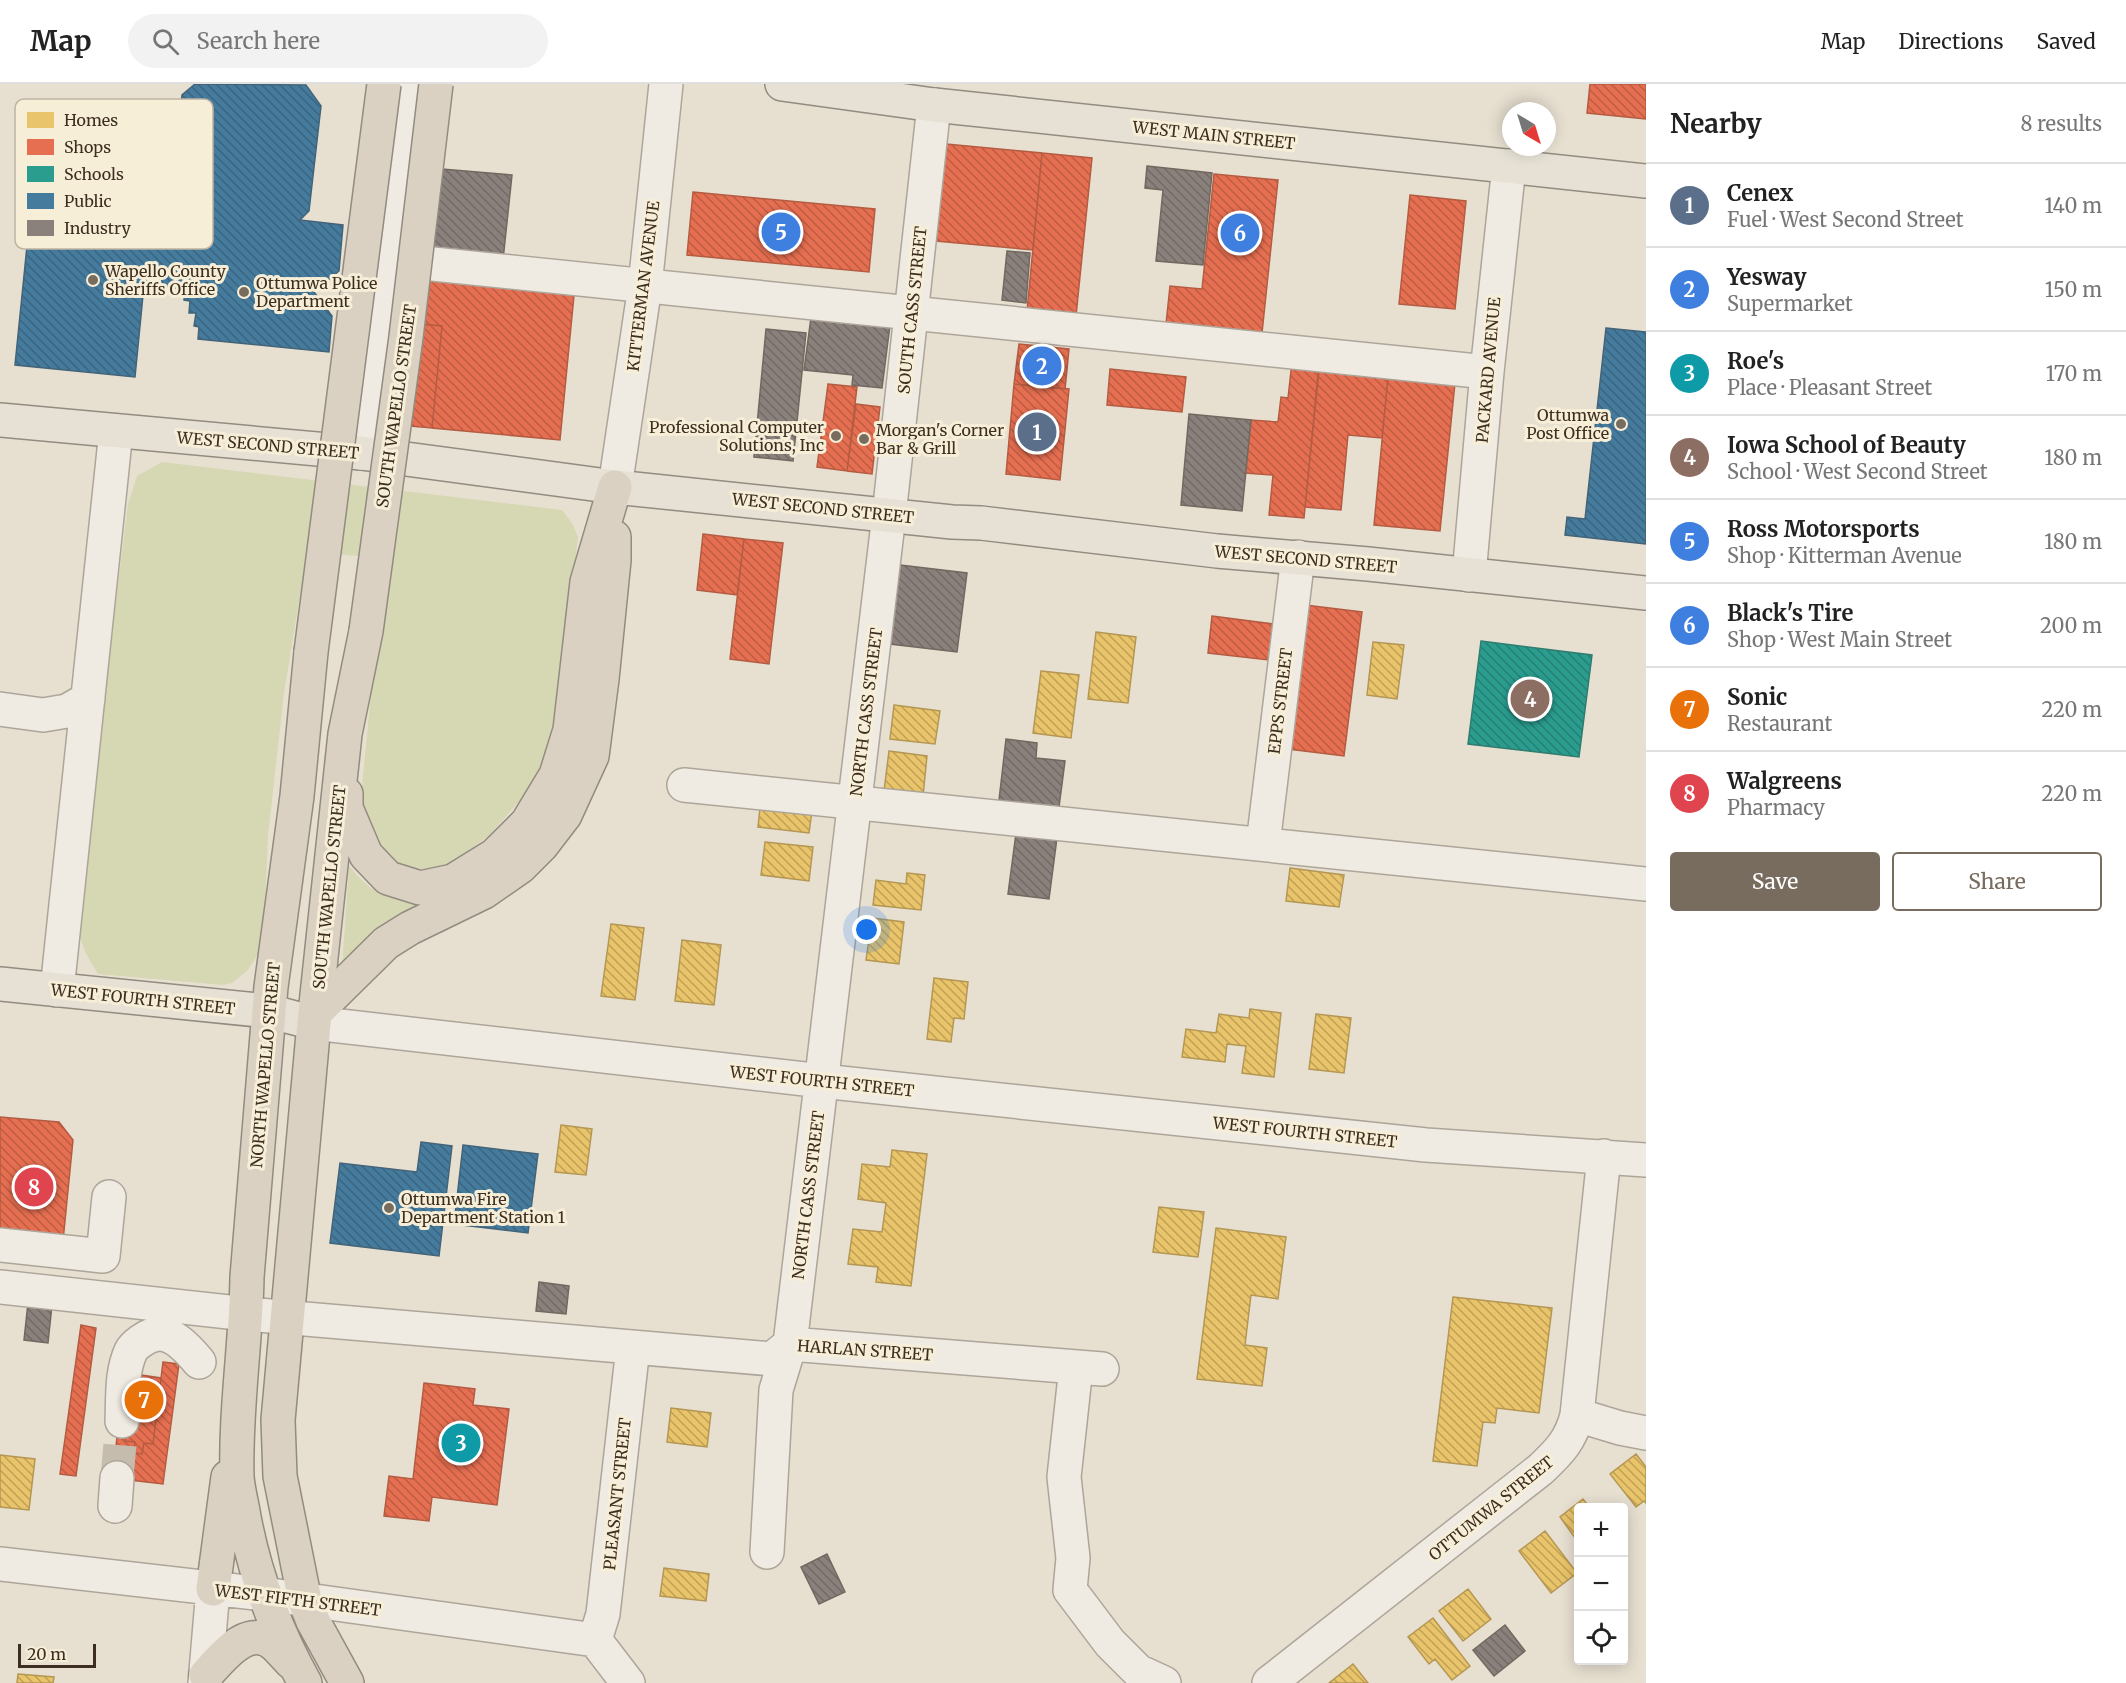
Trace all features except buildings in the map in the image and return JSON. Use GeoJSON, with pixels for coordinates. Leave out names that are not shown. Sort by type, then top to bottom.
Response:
{"type":"FeatureCollection","features":[{"type":"Feature","properties":{"kind":"highway","name":"NORTH WAPELLO STREET"},"geometry":{"type":"LineString","coordinates":[[301,1676],[264,1594],[250,1549],[237,1479],[238,1398],[247,1314],[247,1276],[268,1011],[297,796],[310,652],[384,84]]}},
{"type":"Feature","properties":{"kind":"highway","name":"SOUTH WAPELLO STREET"},"geometry":{"type":"LineString","coordinates":[[347,1683],[313,1621],[305,1601],[280,1476],[278,1420],[315,1018],[345,734],[366,631],[406,337],[436,84]]}},
{"type":"Feature","properties":{"kind":"highway"},"geometry":{"type":"LineString","coordinates":[[345,734],[346,808],[366,855],[388,878],[420,888],[453,881],[495,855],[527,824],[556,775],[570,730],[587,582],[615,487]]}},
{"type":"Feature","properties":{"kind":"highway"},"geometry":{"type":"LineString","coordinates":[[315,1018],[386,944],[410,928],[484,892],[520,867],[542,845],[565,815],[592,756],[614,560],[615,487]]}},
{"type":"Feature","properties":{"kind":"highway"},"geometry":{"type":"LineString","coordinates":[[213,1589],[238,1398]]}},
{"type":"Feature","properties":{"kind":"highway"},"geometry":{"type":"LineString","coordinates":[[205,1679],[232,1648],[250,1637],[259,1637],[273,1643],[301,1676]]}},
{"type":"Feature","properties":{"kind":"main road","name":"WEST MAIN STREET"},"geometry":{"type":"LineString","coordinates":[[783,84],[934,105],[1646,181]]}},
{"type":"Feature","properties":{"kind":"main road","name":"WEST SECOND STREET"},"geometry":{"type":"LineString","coordinates":[[0,420],[361,453],[615,487],[981,523],[1217,551],[1646,593]]}},
{"type":"Feature","properties":{"kind":"main road","name":"WEST FOURTH STREET"},"geometry":{"type":"LineString","coordinates":[[0,984],[268,1011],[315,1018]]}},
{"type":"Feature","properties":{"kind":"street","name":"SOUTH WAPELLO STREET"},"geometry":{"type":"LineString","coordinates":[[361,453],[406,84]]}},
{"type":"Feature","properties":{"kind":"street","name":"KITTERMAN AVENUE"},"geometry":{"type":"LineString","coordinates":[[615,487],[645,285],[666,84]]}},
{"type":"Feature","properties":{"kind":"street","name":"SOUTH CASS STREET"},"geometry":{"type":"LineString","coordinates":[[889,515],[934,105]]}},
{"type":"Feature","properties":{"kind":"street","name":"PACKARD AVENUE"},"geometry":{"type":"LineString","coordinates":[[1469,575],[1487,372],[1509,166]]}},
{"type":"Feature","properties":{"kind":"street"},"geometry":{"type":"LineString","coordinates":[[384,259],[1487,372]]}},
{"type":"Feature","properties":{"kind":"street"},"geometry":{"type":"LineString","coordinates":[[57,990],[116,431]]}},
{"type":"Feature","properties":{"kind":"street","name":"NORTH CASS STREET"},"geometry":{"type":"LineString","coordinates":[[767,1552],[776,1390],[790,1344],[889,515]]}},
{"type":"Feature","properties":{"kind":"street","name":"EPPS STREET"},"geometry":{"type":"LineString","coordinates":[[1263,844],[1298,558]]}},
{"type":"Feature","properties":{"kind":"street"},"geometry":{"type":"LineString","coordinates":[[0,709],[43,715],[67,711],[88,699]]}},
{"type":"Feature","properties":{"kind":"street"},"geometry":{"type":"LineString","coordinates":[[684,785],[1646,884]]}},
{"type":"Feature","properties":{"kind":"street","name":"WEST FOURTH STREET"},"geometry":{"type":"LineString","coordinates":[[315,1018],[822,1081],[1426,1145],[1646,1160]]}},
{"type":"Feature","properties":{"kind":"street","name":"OTTUMWA STREET"},"geometry":{"type":"LineString","coordinates":[[1269,1683],[1560,1452],[1573,1431],[1577,1415],[1604,1156]]}},
{"type":"Feature","properties":{"kind":"street"},"geometry":{"type":"LineString","coordinates":[[0,1245],[103,1256],[110,1197]]}},
{"type":"Feature","properties":{"kind":"street","name":"HARLAN STREET"},"geometry":{"type":"LineString","coordinates":[[0,1287],[286,1318],[772,1359],[790,1344],[1089,1368],[1064,1477],[1072,1558],[1070,1590],[1110,1643],[1138,1671],[1164,1683]]}},
{"type":"Feature","properties":{"kind":"street"},"geometry":{"type":"LineString","coordinates":[[122,1421],[124,1374],[131,1349],[149,1335],[167,1334],[184,1344],[199,1362]]}},
{"type":"Feature","properties":{"kind":"street","name":"PLEASANT STREET"},"geometry":{"type":"LineString","coordinates":[[595,1640],[603,1614],[633,1347]]}},
{"type":"Feature","properties":{"kind":"street"},"geometry":{"type":"LineString","coordinates":[[1472,1520],[1551,1456],[1564,1440],[1577,1415],[1646,1433]]}},
{"type":"Feature","properties":{"kind":"street","name":"WEST FIFTH STREET"},"geometry":{"type":"LineString","coordinates":[[0,1564],[264,1594],[595,1640]]}},
{"type":"Feature","properties":{"kind":"street"},"geometry":{"type":"LineString","coordinates":[[205,1679],[213,1589]]}},
{"type":"Feature","properties":{"kind":"street"},"geometry":{"type":"LineString","coordinates":[[595,1640],[628,1683]]}},
{"type":"Feature","properties":{"kind":"green space"},"geometry":{"type":"Polygon","coordinates":[[[162,462],[562,510],[572,523],[578,537],[559,714],[535,783],[489,836],[453,862],[428,870],[404,866],[387,857],[366,827],[361,797],[384,558],[307,552],[284,693],[268,836],[264,930],[258,954],[248,970],[232,983],[223,985],[98,974],[85,952],[76,924],[128,504],[137,476],[162,462]]]}},
{"type":"Feature","properties":{"kind":"green space"},"geometry":{"type":"Polygon","coordinates":[[[349,866],[367,885],[383,895],[402,900],[428,901],[342,969],[349,866]]]}},
{"type":"Feature","properties":{"kind":"tunnel"},"geometry":{"type":"LineString","coordinates":[[117,1478],[122,1421]]}},
{"type":"Feature","properties":{"kind":"place","name":"Ross Motorsports"},"geometry":{"type":"Point","coordinates":[781,232]}},
{"type":"Feature","properties":{"kind":"place","name":"Black's Tire"},"geometry":{"type":"Point","coordinates":[1240,233]}},
{"type":"Feature","properties":{"kind":"place","name":"Wapello County Sheriffs Office"},"geometry":{"type":"Point","coordinates":[93,280]}},
{"type":"Feature","properties":{"kind":"place","name":"Ottumwa Police Department"},"geometry":{"type":"Point","coordinates":[244,292]}},
{"type":"Feature","properties":{"kind":"place","name":"Yesway"},"geometry":{"type":"Point","coordinates":[1042,366]}},
{"type":"Feature","properties":{"kind":"place","name":"Ottumwa Post Office"},"geometry":{"type":"Point","coordinates":[1621,424]}},
{"type":"Feature","properties":{"kind":"place","name":"Cenex"},"geometry":{"type":"Point","coordinates":[1037,432]}},
{"type":"Feature","properties":{"kind":"place","name":"Professional Computer Solutions, Inc"},"geometry":{"type":"Point","coordinates":[836,436]}},
{"type":"Feature","properties":{"kind":"place","name":"Morgan's Corner Bar & Grill"},"geometry":{"type":"Point","coordinates":[864,439]}},
{"type":"Feature","properties":{"kind":"place","name":"Iowa School of Beauty"},"geometry":{"type":"Point","coordinates":[1530,699]}},
{"type":"Feature","properties":{"kind":"place","name":"Walgreens"},"geometry":{"type":"Point","coordinates":[34,1187]}},
{"type":"Feature","properties":{"kind":"place","name":"Ottumwa Fire Department Station 1"},"geometry":{"type":"Point","coordinates":[389,1208]}},
{"type":"Feature","properties":{"kind":"place","name":"Sonic"},"geometry":{"type":"Point","coordinates":[144,1400]}},
{"type":"Feature","properties":{"kind":"place","name":"Roe's"},"geometry":{"type":"Point","coordinates":[461,1443]}}]}
